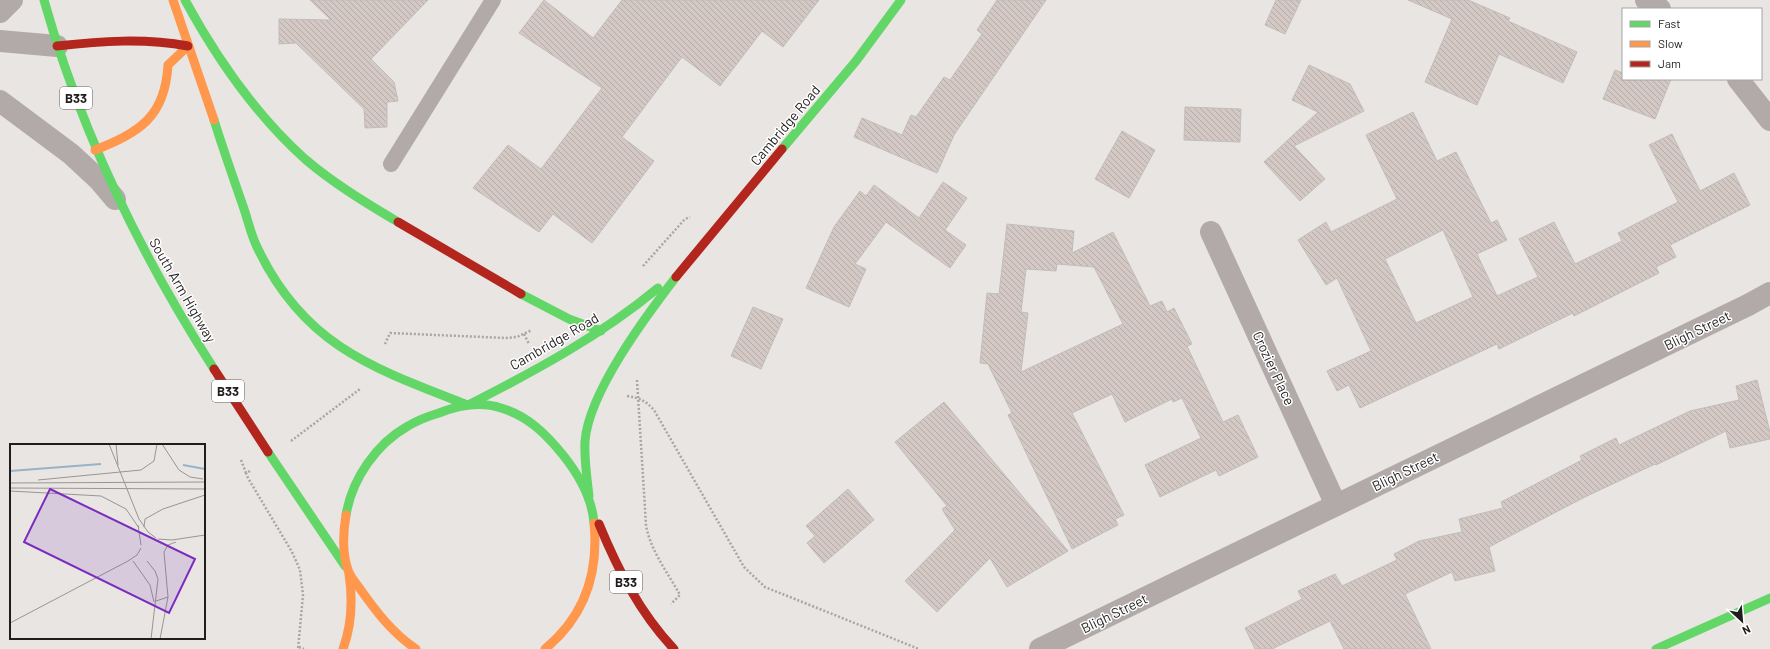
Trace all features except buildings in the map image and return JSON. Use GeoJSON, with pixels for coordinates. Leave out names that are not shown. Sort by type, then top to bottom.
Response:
{"type":"FeatureCollection","features":[{"type":"Feature","properties":{"kind":"main road","name":"South Arm Highway"},"geometry":{"type":"LineString","coordinates":[[44,0],[57,46],[95,150],[121,207],[183,322],[348,571]]}},
{"type":"Feature","properties":{"kind":"main road","name":"B33"},"geometry":{"type":"LineString","coordinates":[[173,0],[248,223],[271,275],[289,300],[320,333],[341,348],[373,365],[466,405],[489,405],[507,409],[533,424],[551,439],[570,462],[590,496],[592,508],[606,542],[625,580],[652,623],[674,649]]}},
{"type":"Feature","properties":{"kind":"main road"},"geometry":{"type":"LineString","coordinates":[[185,0],[206,37],[229,72],[257,108],[292,147],[328,177],[386,215],[562,316],[584,326],[601,331]]}},
{"type":"Feature","properties":{"kind":"main road","name":"Cambridge Road"},"geometry":{"type":"LineString","coordinates":[[590,496],[586,475],[585,440],[591,414],[600,392],[652,308],[686,264],[856,61],[901,0]]}},
{"type":"Feature","properties":{"kind":"main road"},"geometry":{"type":"LineString","coordinates":[[57,46],[95,42],[162,41],[201,49],[217,59],[229,72]]}},
{"type":"Feature","properties":{"kind":"main road"},"geometry":{"type":"LineString","coordinates":[[95,150],[128,136],[147,122],[155,112],[165,94],[168,82],[168,65],[188,46]]}},
{"type":"Feature","properties":{"kind":"main road","name":"Cambridge Road"},"geometry":{"type":"LineString","coordinates":[[466,405],[550,362],[601,331],[653,292],[686,264]]}},
{"type":"Feature","properties":{"kind":"main road"},"geometry":{"type":"LineString","coordinates":[[343,649],[352,619],[352,587],[348,571],[344,535],[348,504],[356,480],[369,460],[385,443],[404,428],[444,410],[466,405]]}},
{"type":"Feature","properties":{"kind":"main road"},"geometry":{"type":"LineString","coordinates":[[545,649],[566,629],[578,614],[590,586],[595,550],[595,530],[592,508]]}},
{"type":"Feature","properties":{"kind":"main road","name":"B33"},"geometry":{"type":"LineString","coordinates":[[348,571],[384,622],[416,649]]}},
{"type":"Feature","properties":{"kind":"main road"},"geometry":{"type":"LineString","coordinates":[[1656,649],[1770,598]]}},
{"type":"Feature","properties":{"kind":"street"},"geometry":{"type":"LineString","coordinates":[[0,12],[12,0]]}},
{"type":"Feature","properties":{"kind":"street"},"geometry":{"type":"LineString","coordinates":[[1646,0],[1658,8]]}},
{"type":"Feature","properties":{"kind":"street"},"geometry":{"type":"LineString","coordinates":[[0,41],[57,46]]}},
{"type":"Feature","properties":{"kind":"street"},"geometry":{"type":"LineString","coordinates":[[1739,80],[1770,120]]}},
{"type":"Feature","properties":{"kind":"street"},"geometry":{"type":"LineString","coordinates":[[0,102],[58,144],[99,180],[121,207]]}},
{"type":"Feature","properties":{"kind":"street"},"geometry":{"type":"LineString","coordinates":[[58,144],[71,151],[78,152],[95,150]]}},
{"type":"Feature","properties":{"kind":"street","name":"Crozier Place"},"geometry":{"type":"LineString","coordinates":[[1211,232],[1336,505]]}},
{"type":"Feature","properties":{"kind":"street","name":"Bligh Street"},"geometry":{"type":"LineString","coordinates":[[1040,649],[1770,293]]}},
{"type":"Feature","properties":{"kind":"lane"},"geometry":{"type":"LineString","coordinates":[[391,164],[493,0]]}},
{"type":"Feature","properties":{"kind":"path"},"geometry":{"type":"LineString","coordinates":[[640,268],[685,218],[692,216]]}},
{"type":"Feature","properties":{"kind":"path"},"geometry":{"type":"LineString","coordinates":[[304,649],[298,648],[303,595],[300,570],[292,552],[246,473],[359,390],[390,333],[512,338],[562,316]]}},
{"type":"Feature","properties":{"kind":"path"},"geometry":{"type":"LineString","coordinates":[[652,623],[680,595],[648,536],[644,503],[639,398],[647,402],[654,410],[744,567],[754,578],[765,587],[919,649]]}},
{"type":"Feature","properties":{"kind":"traffic: fast"},"geometry":{"type":"LineString","coordinates":[[44,0],[76,97],[115,191],[137,237],[161,281],[214,369]]}},
{"type":"Feature","properties":{"kind":"traffic: fast"},"geometry":{"type":"LineString","coordinates":[[185,0],[210,43],[238,85],[287,142],[305,159],[338,184],[398,222]]}},
{"type":"Feature","properties":{"kind":"traffic: fast"},"geometry":{"type":"LineString","coordinates":[[782,149],[856,61],[901,0]]}},
{"type":"Feature","properties":{"kind":"traffic: fast"},"geometry":{"type":"LineString","coordinates":[[214,120],[251,233],[276,282],[297,309],[319,331],[344,349],[400,378],[465,404]]}},
{"type":"Feature","properties":{"kind":"traffic: fast"},"geometry":{"type":"LineString","coordinates":[[589,496],[585,462],[585,441],[589,421],[597,400],[621,355],[635,333],[676,277]]}},
{"type":"Feature","properties":{"kind":"traffic: fast"},"geometry":{"type":"LineString","coordinates":[[468,405],[566,352],[613,322],[658,288]]}},
{"type":"Feature","properties":{"kind":"traffic: fast"},"geometry":{"type":"LineString","coordinates":[[521,294],[569,319],[601,331]]}},
{"type":"Feature","properties":{"kind":"traffic: fast"},"geometry":{"type":"LineString","coordinates":[[346,515],[354,488],[360,476],[367,464],[386,442],[408,426],[424,418],[454,408],[477,404],[493,406],[511,411],[528,421],[550,440],[569,463],[584,487],[591,505],[594,523]]}},
{"type":"Feature","properties":{"kind":"traffic: fast"},"geometry":{"type":"LineString","coordinates":[[268,452],[345,566]]}},
{"type":"Feature","properties":{"kind":"traffic: fast"},"geometry":{"type":"LineString","coordinates":[[1656,649],[1770,598]]}},
{"type":"Feature","properties":{"kind":"traffic: slow"},"geometry":{"type":"LineString","coordinates":[[173,0],[214,120]]}},
{"type":"Feature","properties":{"kind":"traffic: slow"},"geometry":{"type":"LineString","coordinates":[[95,150],[125,136],[137,129],[147,120],[162,98],[166,83],[168,65],[188,46]]}},
{"type":"Feature","properties":{"kind":"traffic: slow"},"geometry":{"type":"LineString","coordinates":[[346,515],[344,550],[346,563],[350,574],[371,604],[391,628],[416,649]]}},
{"type":"Feature","properties":{"kind":"traffic: slow"},"geometry":{"type":"LineString","coordinates":[[545,649],[570,623],[579,609],[586,593],[594,560],[594,523]]}},
{"type":"Feature","properties":{"kind":"traffic: slow"},"geometry":{"type":"LineString","coordinates":[[343,649],[351,612],[349,574]]}},
{"type":"Feature","properties":{"kind":"traffic: jam"},"geometry":{"type":"LineString","coordinates":[[57,46],[122,41],[172,43],[188,46]]}},
{"type":"Feature","properties":{"kind":"traffic: jam"},"geometry":{"type":"LineString","coordinates":[[676,277],[782,149]]}},
{"type":"Feature","properties":{"kind":"traffic: jam"},"geometry":{"type":"LineString","coordinates":[[398,222],[521,294]]}},
{"type":"Feature","properties":{"kind":"traffic: jam"},"geometry":{"type":"LineString","coordinates":[[214,369],[268,452]]}},
{"type":"Feature","properties":{"kind":"traffic: jam"},"geometry":{"type":"LineString","coordinates":[[599,524],[614,558],[640,606],[674,649]]}}]}
